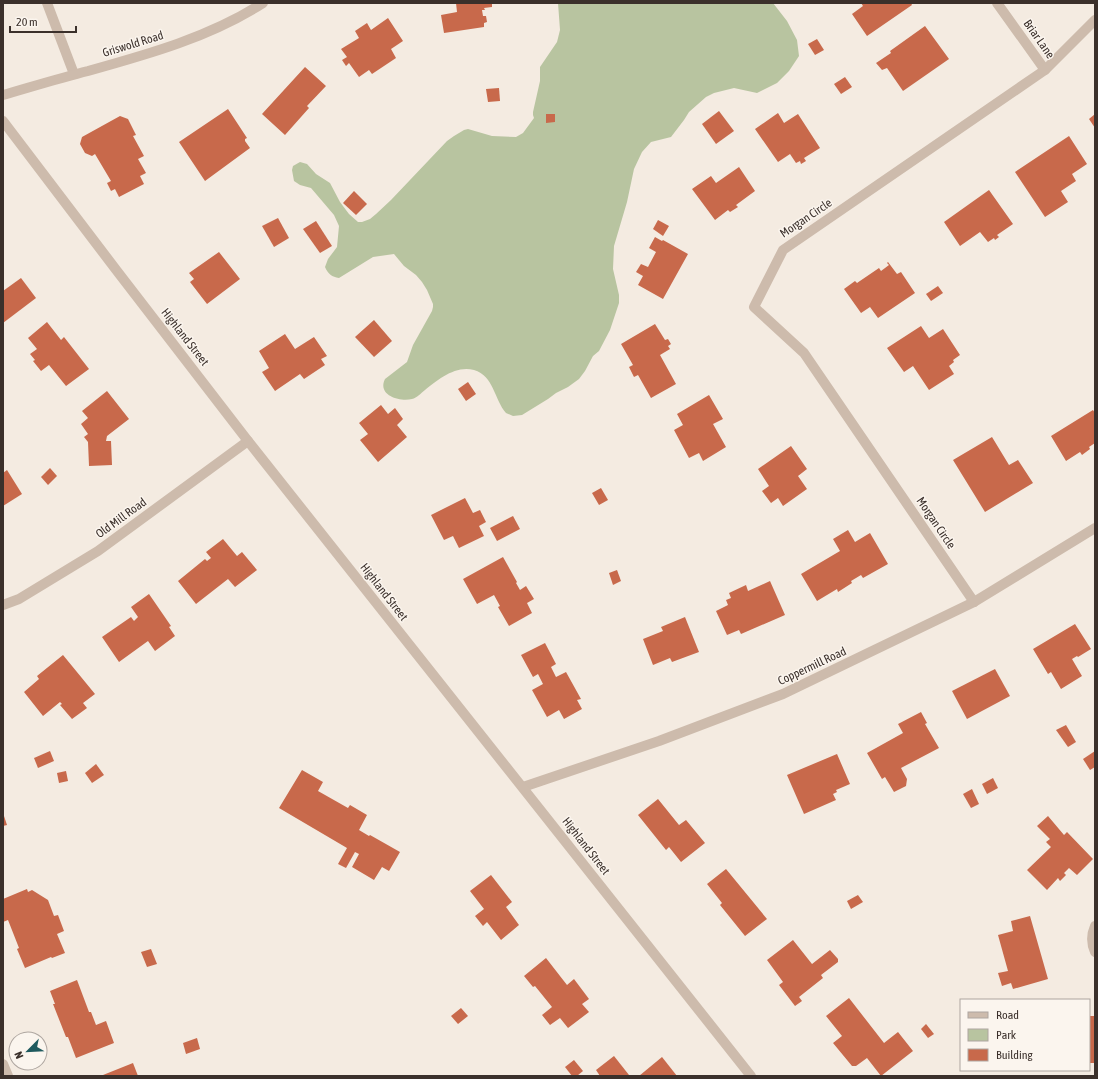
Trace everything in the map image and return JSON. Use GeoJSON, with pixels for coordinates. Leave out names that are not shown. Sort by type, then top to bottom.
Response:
{"type":"FeatureCollection","features":[{"type":"Feature","properties":{"kind":"street"},"geometry":{"type":"LineString","coordinates":[[47,3],[74,74]]}},
{"type":"Feature","properties":{"kind":"street","name":"Griswold Road"},"geometry":{"type":"LineString","coordinates":[[3,95],[145,55],[183,42],[211,32],[242,17],[263,3]]}},
{"type":"Feature","properties":{"kind":"street","name":"Briar Lane"},"geometry":{"type":"LineString","coordinates":[[997,3],[1045,70]]}},
{"type":"Feature","properties":{"kind":"street","name":"Morgan Circle"},"geometry":{"type":"LineString","coordinates":[[974,602],[804,353],[754,307],[783,250],[1045,70],[1095,20]]}},
{"type":"Feature","properties":{"kind":"street","name":"Highland Street"},"geometry":{"type":"LineString","coordinates":[[3,121],[248,441],[522,787],[746,1074]]}},
{"type":"Feature","properties":{"kind":"street","name":"Old Mill Road"},"geometry":{"type":"LineString","coordinates":[[3,605],[19,599],[98,551],[248,441]]}},
{"type":"Feature","properties":{"kind":"street","name":"Coppermill Road"},"geometry":{"type":"LineString","coordinates":[[522,787],[659,741],[783,694],[974,602],[1095,528]]}},
{"type":"Feature","properties":{"kind":"street"},"geometry":{"type":"LineString","coordinates":[[1095,926],[1092,935],[1092,944],[1095,952]]}},
{"type":"Feature","properties":{"kind":"street"},"geometry":{"type":"LineString","coordinates":[[3,1064],[8,1076]]}},
{"type":"Feature","properties":{"kind":"green space"},"geometry":{"type":"Polygon","coordinates":[[[558,3],[773,3],[787,21],[797,40],[799,56],[789,71],[777,83],[757,93],[734,88],[714,93],[706,97],[689,112],[671,137],[651,142],[642,152],[634,169],[627,202],[614,246],[613,269],[619,295],[619,303],[610,330],[599,351],[593,356],[579,379],[522,415],[513,416],[506,413],[486,377],[474,370],[460,370],[447,374],[414,398],[407,400],[391,396],[384,389],[383,385],[385,379],[407,362],[413,345],[432,311],[433,304],[422,282],[416,275],[404,266],[394,254],[373,257],[339,278],[332,276],[325,267],[328,259],[337,247],[339,226],[334,215],[311,188],[300,185],[294,181],[292,170],[293,166],[300,162],[307,164],[316,174],[330,183],[340,202],[349,214],[358,222],[362,222],[370,219],[376,214],[447,141],[464,130],[468,129],[492,136],[516,137],[523,133],[534,118],[533,112],[540,81],[540,67],[557,42],[560,30],[558,3]]]}},
{"type":"Feature","properties":{"kind":"building"},"geometry":{"type":"Polygon","coordinates":[[[456,3],[492,3],[492,7],[484,8],[485,10],[482,10],[483,16],[486,16],[487,22],[484,23],[484,27],[444,33],[441,15],[457,12],[456,3]]]}},
{"type":"Feature","properties":{"kind":"building"},"geometry":{"type":"Polygon","coordinates":[[[861,3],[911,3],[912,5],[867,36],[852,14],[863,6],[861,3]]]}},
{"type":"Feature","properties":{"kind":"building"},"geometry":{"type":"Polygon","coordinates":[[[388,18],[403,41],[391,49],[396,58],[372,74],[369,70],[359,77],[349,63],[346,66],[342,60],[347,57],[341,49],[359,38],[355,31],[367,23],[371,30],[388,18]]]}},
{"type":"Feature","properties":{"kind":"building"},"geometry":{"type":"Polygon","coordinates":[[[925,26],[949,59],[903,91],[887,68],[882,70],[876,63],[925,26]]]}},
{"type":"Feature","properties":{"kind":"building"},"geometry":{"type":"Polygon","coordinates":[[[817,39],[824,50],[815,55],[808,44],[817,39]]]}},
{"type":"Feature","properties":{"kind":"building"},"geometry":{"type":"Polygon","coordinates":[[[305,67],[326,86],[307,106],[309,108],[285,135],[262,114],[305,67]]]}},
{"type":"Feature","properties":{"kind":"building"},"geometry":{"type":"Polygon","coordinates":[[[845,77],[852,87],[841,94],[834,84],[845,77]]]}},
{"type":"Feature","properties":{"kind":"building"},"geometry":{"type":"Polygon","coordinates":[[[499,88],[500,101],[488,102],[486,89],[499,88]]]}},
{"type":"Feature","properties":{"kind":"building"},"geometry":{"type":"Polygon","coordinates":[[[228,109],[247,138],[245,141],[250,148],[205,181],[179,142],[228,109]]]}},
{"type":"Feature","properties":{"kind":"building"},"geometry":{"type":"Polygon","coordinates":[[[719,111],[734,131],[716,144],[702,124],[719,111]]]}},
{"type":"Feature","properties":{"kind":"building"},"geometry":{"type":"Polygon","coordinates":[[[778,113],[784,123],[798,114],[820,148],[804,158],[806,161],[801,164],[800,161],[796,163],[790,154],[778,162],[755,129],[778,113]]]}},
{"type":"Feature","properties":{"kind":"building"},"geometry":{"type":"Polygon","coordinates":[[[546,114],[555,114],[555,122],[546,123],[546,114]]]}},
{"type":"Feature","properties":{"kind":"building"},"geometry":{"type":"Polygon","coordinates":[[[1095,114],[1095,128],[1089,119],[1095,114]]]}},
{"type":"Feature","properties":{"kind":"building"},"geometry":{"type":"Polygon","coordinates":[[[120,116],[128,119],[136,135],[133,136],[144,156],[138,159],[146,173],[140,176],[144,184],[119,197],[115,189],[111,191],[107,183],[111,181],[95,154],[92,156],[85,153],[80,144],[82,137],[120,116]]]}},
{"type":"Feature","properties":{"kind":"building"},"geometry":{"type":"Polygon","coordinates":[[[1069,136],[1087,164],[1072,174],[1076,181],[1061,191],[1068,202],[1045,217],[1015,172],[1069,136]]]}},
{"type":"Feature","properties":{"kind":"building"},"geometry":{"type":"Polygon","coordinates":[[[739,167],[755,191],[736,205],[738,207],[730,212],[728,210],[715,220],[692,189],[711,176],[716,183],[739,167]]]}},
{"type":"Feature","properties":{"kind":"building"},"geometry":{"type":"Polygon","coordinates":[[[989,190],[1013,224],[997,235],[999,237],[995,240],[994,238],[988,242],[980,232],[960,246],[944,222],[989,190]]]}},
{"type":"Feature","properties":{"kind":"building"},"geometry":{"type":"Polygon","coordinates":[[[354,191],[367,204],[356,215],[343,203],[354,191]]]}},
{"type":"Feature","properties":{"kind":"building"},"geometry":{"type":"Polygon","coordinates":[[[278,218],[289,238],[274,247],[262,226],[278,218]]]}},
{"type":"Feature","properties":{"kind":"building"},"geometry":{"type":"Polygon","coordinates":[[[658,220],[669,226],[663,236],[653,229],[658,220]]]}},
{"type":"Feature","properties":{"kind":"building"},"geometry":{"type":"Polygon","coordinates":[[[316,221],[332,246],[320,253],[303,229],[316,221]]]}},
{"type":"Feature","properties":{"kind":"building"},"geometry":{"type":"Polygon","coordinates":[[[655,237],[688,254],[663,299],[638,285],[643,276],[636,272],[641,264],[648,267],[656,252],[649,248],[655,237]]]}},
{"type":"Feature","properties":{"kind":"building"},"geometry":{"type":"Polygon","coordinates":[[[219,252],[240,279],[207,304],[190,282],[194,279],[189,273],[219,252]]]}},
{"type":"Feature","properties":{"kind":"building"},"geometry":{"type":"Polygon","coordinates":[[[888,262],[897,274],[901,272],[915,293],[878,318],[870,307],[861,313],[844,289],[855,281],[857,283],[879,268],[881,271],[889,265],[887,263],[888,262]]]}},
{"type":"Feature","properties":{"kind":"building"},"geometry":{"type":"Polygon","coordinates":[[[21,278],[36,298],[3,323],[3,291],[21,278]]]}},
{"type":"Feature","properties":{"kind":"building"},"geometry":{"type":"Polygon","coordinates":[[[938,286],[943,293],[931,301],[926,294],[938,286]]]}},
{"type":"Feature","properties":{"kind":"building"},"geometry":{"type":"Polygon","coordinates":[[[374,320],[392,341],[374,357],[355,337],[374,320]]]}},
{"type":"Feature","properties":{"kind":"building"},"geometry":{"type":"Polygon","coordinates":[[[47,322],[61,340],[64,337],[89,369],[66,386],[49,365],[41,371],[33,361],[35,360],[30,354],[37,349],[28,338],[47,322]]]}},
{"type":"Feature","properties":{"kind":"building"},"geometry":{"type":"Polygon","coordinates":[[[655,324],[665,340],[668,339],[671,344],[668,346],[670,349],[660,355],[676,384],[651,398],[638,375],[634,377],[629,367],[633,365],[621,344],[655,324]]]}},
{"type":"Feature","properties":{"kind":"building"},"geometry":{"type":"Polygon","coordinates":[[[921,326],[929,338],[943,329],[960,355],[953,360],[954,362],[949,366],[954,374],[929,390],[913,366],[904,372],[887,348],[921,326]]]}},
{"type":"Feature","properties":{"kind":"building"},"geometry":{"type":"Polygon","coordinates":[[[285,334],[295,349],[314,337],[327,356],[321,359],[325,365],[304,379],[300,374],[275,391],[262,372],[269,368],[259,351],[285,334]]]}},
{"type":"Feature","properties":{"kind":"building"},"geometry":{"type":"Polygon","coordinates":[[[468,382],[476,394],[466,401],[458,389],[468,382]]]}},
{"type":"Feature","properties":{"kind":"building"},"geometry":{"type":"Polygon","coordinates":[[[107,391],[129,419],[107,436],[106,441],[111,441],[112,465],[89,466],[88,442],[84,437],[88,434],[81,424],[88,418],[82,411],[107,391]]]}},
{"type":"Feature","properties":{"kind":"building"},"geometry":{"type":"Polygon","coordinates":[[[709,395],[723,419],[713,424],[726,447],[703,461],[699,453],[689,458],[674,430],[683,425],[677,414],[709,395]]]}},
{"type":"Feature","properties":{"kind":"building"},"geometry":{"type":"Polygon","coordinates":[[[381,405],[388,414],[395,408],[403,419],[397,425],[407,437],[378,462],[360,440],[368,434],[359,423],[381,405]]]}},
{"type":"Feature","properties":{"kind":"building"},"geometry":{"type":"Polygon","coordinates":[[[1093,410],[1095,413],[1095,443],[1082,455],[1080,452],[1066,461],[1051,436],[1093,410]]]}},
{"type":"Feature","properties":{"kind":"building"},"geometry":{"type":"Polygon","coordinates":[[[992,437],[1009,465],[1018,460],[1033,483],[985,512],[953,460],[992,437]]]}},
{"type":"Feature","properties":{"kind":"building"},"geometry":{"type":"Polygon","coordinates":[[[791,446],[807,469],[798,476],[807,489],[783,506],[778,498],[771,503],[762,491],[769,486],[758,469],[791,446]]]}},
{"type":"Feature","properties":{"kind":"building"},"geometry":{"type":"Polygon","coordinates":[[[50,468],[57,476],[48,485],[41,477],[50,468]]]}},
{"type":"Feature","properties":{"kind":"building"},"geometry":{"type":"Polygon","coordinates":[[[7,470],[22,494],[3,506],[3,473],[7,470]]]}},
{"type":"Feature","properties":{"kind":"building"},"geometry":{"type":"Polygon","coordinates":[[[601,488],[608,500],[599,505],[592,493],[601,488]]]}},
{"type":"Feature","properties":{"kind":"building"},"geometry":{"type":"Polygon","coordinates":[[[465,498],[473,513],[480,510],[486,522],[479,526],[484,536],[459,548],[453,536],[444,540],[431,515],[465,498]]]}},
{"type":"Feature","properties":{"kind":"building"},"geometry":{"type":"Polygon","coordinates":[[[513,516],[520,529],[497,541],[490,528],[513,516]]]}},
{"type":"Feature","properties":{"kind":"building"},"geometry":{"type":"Polygon","coordinates":[[[848,530],[855,542],[870,533],[888,564],[863,578],[861,575],[838,592],[837,589],[817,601],[801,574],[840,551],[833,539],[848,530]]]}},
{"type":"Feature","properties":{"kind":"building"},"geometry":{"type":"Polygon","coordinates":[[[223,539],[237,556],[242,552],[257,570],[235,587],[228,579],[196,604],[178,581],[205,559],[207,561],[211,558],[206,552],[223,539]]]}},
{"type":"Feature","properties":{"kind":"building"},"geometry":{"type":"Polygon","coordinates":[[[503,557],[520,590],[526,586],[534,599],[527,603],[532,613],[509,626],[498,607],[500,606],[494,595],[477,604],[463,579],[503,557]]]}},
{"type":"Feature","properties":{"kind":"building"},"geometry":{"type":"Polygon","coordinates":[[[617,570],[621,581],[613,585],[609,573],[617,570]]]}},
{"type":"Feature","properties":{"kind":"building"},"geometry":{"type":"Polygon","coordinates":[[[770,581],[785,615],[741,634],[739,630],[727,635],[716,611],[728,605],[726,600],[731,598],[729,593],[746,585],[748,591],[770,581]]]}},
{"type":"Feature","properties":{"kind":"building"},"geometry":{"type":"Polygon","coordinates":[[[149,594],[171,626],[169,627],[175,636],[155,651],[148,641],[119,662],[102,637],[131,617],[134,621],[138,617],[131,607],[149,594]]]}},
{"type":"Feature","properties":{"kind":"building"},"geometry":{"type":"Polygon","coordinates":[[[685,617],[699,652],[672,662],[670,658],[653,665],[643,639],[663,631],[661,627],[685,617]]]}},
{"type":"Feature","properties":{"kind":"building"},"geometry":{"type":"Polygon","coordinates":[[[1075,624],[1091,649],[1072,659],[1082,676],[1061,689],[1051,672],[1048,674],[1033,649],[1075,624]]]}},
{"type":"Feature","properties":{"kind":"building"},"geometry":{"type":"Polygon","coordinates":[[[545,643],[556,664],[551,667],[556,677],[566,672],[581,699],[577,700],[582,709],[564,719],[559,710],[547,717],[532,690],[543,684],[538,674],[533,677],[521,655],[545,643]]]}},
{"type":"Feature","properties":{"kind":"building"},"geometry":{"type":"Polygon","coordinates":[[[63,655],[95,694],[83,703],[87,708],[72,719],[60,705],[62,704],[60,702],[43,716],[24,692],[39,679],[37,676],[63,655]]]}},
{"type":"Feature","properties":{"kind":"building"},"geometry":{"type":"Polygon","coordinates":[[[995,669],[1010,696],[967,719],[952,691],[995,669]]]}},
{"type":"Feature","properties":{"kind":"building"},"geometry":{"type":"Polygon","coordinates":[[[921,712],[927,723],[925,724],[939,748],[901,768],[907,779],[906,786],[894,792],[885,777],[882,779],[867,753],[903,733],[898,724],[921,712]]]}},
{"type":"Feature","properties":{"kind":"building"},"geometry":{"type":"Polygon","coordinates":[[[1066,725],[1076,742],[1068,747],[1056,730],[1066,725]]]}},
{"type":"Feature","properties":{"kind":"building"},"geometry":{"type":"Polygon","coordinates":[[[50,751],[54,761],[38,768],[34,758],[50,751]]]}},
{"type":"Feature","properties":{"kind":"building"},"geometry":{"type":"Polygon","coordinates":[[[1095,751],[1095,767],[1090,770],[1083,759],[1095,751]]]}},
{"type":"Feature","properties":{"kind":"building"},"geometry":{"type":"Polygon","coordinates":[[[837,754],[850,784],[836,790],[837,792],[833,794],[836,800],[804,814],[787,775],[837,754]]]}},
{"type":"Feature","properties":{"kind":"building"},"geometry":{"type":"Polygon","coordinates":[[[96,764],[104,775],[92,783],[85,773],[96,764]]]}},
{"type":"Feature","properties":{"kind":"building"},"geometry":{"type":"Polygon","coordinates":[[[302,770],[323,782],[318,791],[348,808],[350,805],[367,815],[359,830],[400,852],[389,871],[382,867],[374,880],[352,867],[359,854],[355,852],[346,868],[338,864],[347,848],[279,808],[302,770]]]}},
{"type":"Feature","properties":{"kind":"building"},"geometry":{"type":"Polygon","coordinates":[[[66,771],[68,781],[59,783],[57,773],[66,771]]]}},
{"type":"Feature","properties":{"kind":"building"},"geometry":{"type":"Polygon","coordinates":[[[993,778],[998,788],[987,794],[982,784],[993,778]]]}},
{"type":"Feature","properties":{"kind":"building"},"geometry":{"type":"Polygon","coordinates":[[[972,789],[979,804],[971,808],[963,794],[972,789]]]}},
{"type":"Feature","properties":{"kind":"building"},"geometry":{"type":"Polygon","coordinates":[[[658,799],[679,825],[686,820],[705,843],[681,862],[669,847],[666,850],[638,815],[658,799]]]}},
{"type":"Feature","properties":{"kind":"building"},"geometry":{"type":"Polygon","coordinates":[[[3,813],[7,825],[3,826],[3,813]]]}},
{"type":"Feature","properties":{"kind":"building"},"geometry":{"type":"Polygon","coordinates":[[[1048,816],[1064,835],[1067,832],[1093,859],[1077,875],[1069,868],[1064,873],[1066,875],[1060,881],[1058,878],[1047,890],[1027,870],[1051,847],[1046,842],[1050,839],[1037,826],[1048,816]]]}},
{"type":"Feature","properties":{"kind":"building"},"geometry":{"type":"Polygon","coordinates":[[[726,869],[767,919],[745,936],[720,905],[722,903],[707,884],[726,869]]]}},
{"type":"Feature","properties":{"kind":"building"},"geometry":{"type":"Polygon","coordinates":[[[491,875],[512,902],[506,907],[519,925],[501,940],[487,922],[483,926],[475,916],[484,909],[470,891],[491,875]]]}},
{"type":"Feature","properties":{"kind":"building"},"geometry":{"type":"Polygon","coordinates":[[[27,889],[28,892],[32,890],[48,900],[54,916],[58,915],[64,931],[57,934],[65,953],[25,968],[8,920],[3,922],[3,899],[27,889]]]}},
{"type":"Feature","properties":{"kind":"building"},"geometry":{"type":"Polygon","coordinates":[[[858,895],[863,902],[851,909],[847,901],[858,895]]]}},
{"type":"Feature","properties":{"kind":"building"},"geometry":{"type":"Polygon","coordinates":[[[1030,916],[1048,979],[1013,989],[1011,983],[1002,986],[998,973],[1008,971],[998,935],[1013,931],[1011,921],[1030,916]]]}},
{"type":"Feature","properties":{"kind":"building"},"geometry":{"type":"Polygon","coordinates":[[[793,940],[812,964],[830,950],[838,959],[838,962],[821,975],[823,978],[799,997],[802,1001],[795,1006],[779,985],[783,982],[767,960],[793,940]]]}},
{"type":"Feature","properties":{"kind":"building"},"geometry":{"type":"Polygon","coordinates":[[[151,949],[157,964],[147,967],[141,952],[151,949]]]}},
{"type":"Feature","properties":{"kind":"building"},"geometry":{"type":"Polygon","coordinates":[[[546,958],[567,985],[574,979],[589,999],[582,1004],[589,1012],[568,1028],[560,1018],[550,1025],[542,1015],[552,1007],[535,986],[533,987],[524,976],[546,958]]]}},
{"type":"Feature","properties":{"kind":"building"},"geometry":{"type":"Polygon","coordinates":[[[77,980],[89,1012],[91,1012],[96,1025],[106,1021],[114,1043],[76,1058],[53,1004],[55,1004],[50,991],[77,980]]]}},
{"type":"Feature","properties":{"kind":"building"},"geometry":{"type":"Polygon","coordinates":[[[849,998],[884,1043],[898,1032],[913,1051],[881,1076],[867,1058],[856,1066],[852,1066],[833,1043],[842,1036],[826,1016],[849,998]]]}},
{"type":"Feature","properties":{"kind":"building"},"geometry":{"type":"Polygon","coordinates":[[[461,1008],[468,1016],[458,1024],[451,1016],[461,1008]]]}},
{"type":"Feature","properties":{"kind":"building"},"geometry":{"type":"Polygon","coordinates":[[[1090,1016],[1095,1016],[1095,1063],[1090,1063],[1090,1016]]]}},
{"type":"Feature","properties":{"kind":"building"},"geometry":{"type":"Polygon","coordinates":[[[926,1024],[934,1034],[928,1038],[921,1029],[926,1024]]]}},
{"type":"Feature","properties":{"kind":"building"},"geometry":{"type":"Polygon","coordinates":[[[197,1038],[200,1049],[186,1054],[183,1043],[197,1038]]]}},
{"type":"Feature","properties":{"kind":"building"},"geometry":{"type":"Polygon","coordinates":[[[614,1056],[629,1075],[600,1076],[596,1070],[614,1056]]]}},
{"type":"Feature","properties":{"kind":"building"},"geometry":{"type":"Polygon","coordinates":[[[662,1057],[677,1076],[639,1076],[662,1057]]]}},
{"type":"Feature","properties":{"kind":"building"},"geometry":{"type":"Polygon","coordinates":[[[574,1060],[583,1071],[577,1076],[572,1076],[565,1067],[574,1060]]]}},
{"type":"Feature","properties":{"kind":"building"},"geometry":{"type":"Polygon","coordinates":[[[133,1063],[138,1076],[103,1076],[103,1075],[133,1063]]]}}]}
